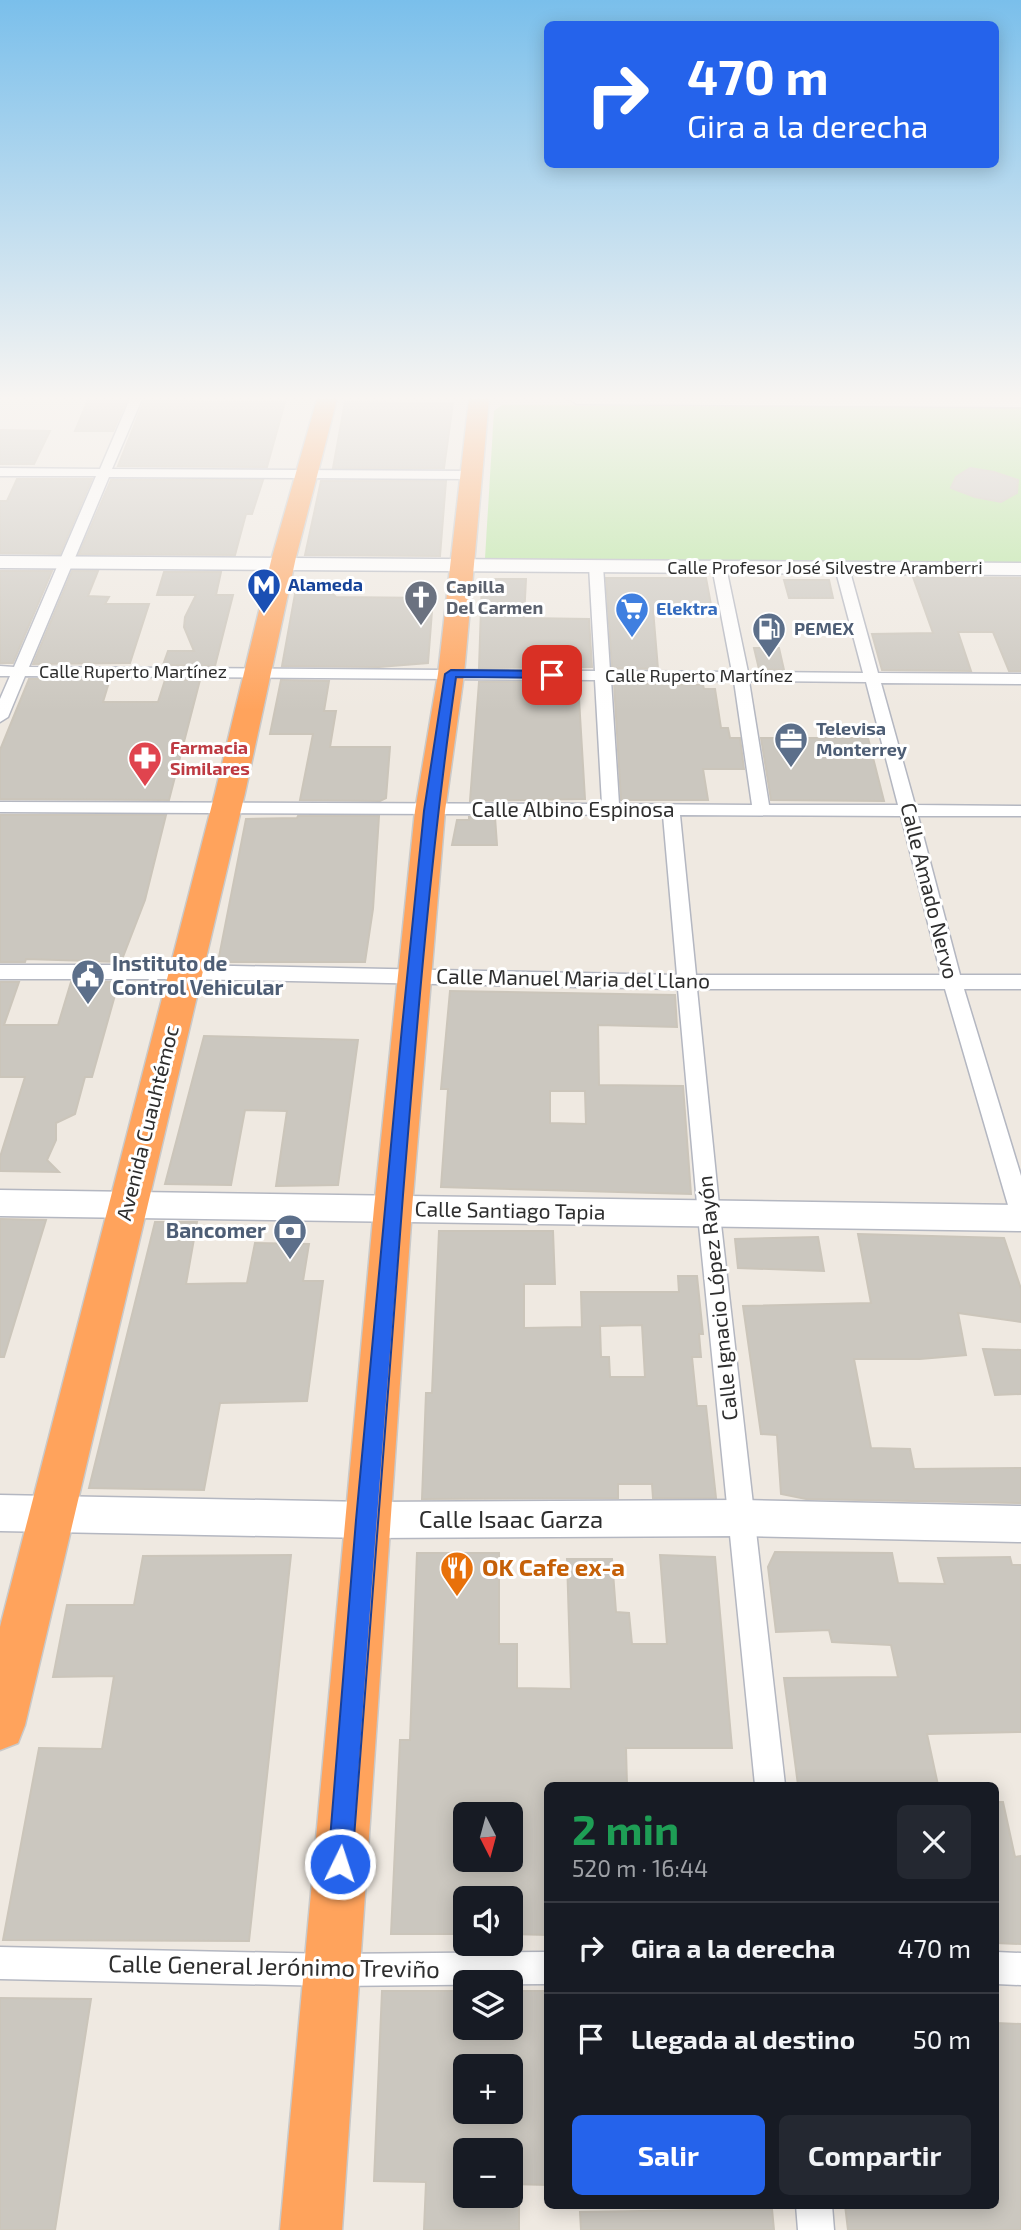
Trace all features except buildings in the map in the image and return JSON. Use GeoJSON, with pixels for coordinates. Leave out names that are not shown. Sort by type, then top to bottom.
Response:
{"type":"FeatureCollection","features":[{"type":"Feature","properties":{"kind":"highway","name":"Avenida Cuauhtémoc"},"geometry":{"type":"LineString","coordinates":[[0,1725],[187,972],[299,503]]}},
{"type":"Feature","properties":{"kind":"highway"},"geometry":{"type":"LineString","coordinates":[[311,2230],[366,1520],[414,975],[430,811],[451,674],[469,503]]}},
{"type":"Feature","properties":{"kind":"main road","name":"Calle Profesor José Silvestre Aramberri"},"geometry":{"type":"LineString","coordinates":[[0,562],[1021,569]]}},
{"type":"Feature","properties":{"kind":"main road","name":"Calle Santiago Tapia"},"geometry":{"type":"LineString","coordinates":[[0,1203],[1021,1218]]}},
{"type":"Feature","properties":{"kind":"main road","name":"Calle Isaac Garza"},"geometry":{"type":"LineString","coordinates":[[0,1514],[366,1520],[741,1518],[1021,1524]]}},
{"type":"Feature","properties":{"kind":"street"},"geometry":{"type":"LineString","coordinates":[[0,717],[93,503]]}},
{"type":"Feature","properties":{"kind":"street"},"geometry":{"type":"LineString","coordinates":[[596,566],[611,810]]}},
{"type":"Feature","properties":{"kind":"street"},"geometry":{"type":"LineString","coordinates":[[719,567],[741,677],[761,809]]}},
{"type":"Feature","properties":{"kind":"street","name":"Calle Amado Nervo"},"geometry":{"type":"LineString","coordinates":[[842,568],[952,981],[1021,1212]]}},
{"type":"Feature","properties":{"kind":"street","name":"Calle Ruperto Martínez"},"geometry":{"type":"LineString","coordinates":[[0,671],[1021,679]]}},
{"type":"Feature","properties":{"kind":"street","name":"Calle Albino Espinosa"},"geometry":{"type":"LineString","coordinates":[[0,807],[430,811],[1021,811]]}},
{"type":"Feature","properties":{"kind":"street","name":"Calle Ignacio López Rayón"},"geometry":{"type":"LineString","coordinates":[[671,810],[709,1215],[770,1782]]}},
{"type":"Feature","properties":{"kind":"street","name":"Calle Manuel Maria del Llano"},"geometry":{"type":"LineString","coordinates":[[0,972],[414,975],[688,982],[1021,982]]}},
{"type":"Feature","properties":{"kind":"street","name":"Calle General Jerónimo Treviño"},"geometry":{"type":"LineString","coordinates":[[0,1963],[332,1970],[544,1968]]}},
{"type":"Feature","properties":{"kind":"street"},"geometry":{"type":"LineString","coordinates":[[999,1968],[1021,1969]]}},
{"type":"Feature","properties":{"kind":"street"},"geometry":{"type":"LineString","coordinates":[[814,2209],[816,2230]]}},
{"type":"Feature","properties":{"kind":"green space"},"geometry":{"type":"Polygon","coordinates":[[[488,503],[1021,503],[1021,566],[493,563],[485,558],[488,503]]]}},
{"type":"Feature","properties":{"kind":"place","name":"Alameda"},"geometry":{"type":"Point","coordinates":[264,615]}},
{"type":"Feature","properties":{"kind":"place","name":"Capilla Del Carmen"},"geometry":{"type":"Point","coordinates":[421,627]}},
{"type":"Feature","properties":{"kind":"place","name":"Elektra"},"geometry":{"type":"Point","coordinates":[632,639]}},
{"type":"Feature","properties":{"kind":"place","name":"PEMEX"},"geometry":{"type":"Point","coordinates":[769,659]}},
{"type":"Feature","properties":{"kind":"place","name":"Televisa Monterrey"},"geometry":{"type":"Point","coordinates":[791,769]}},
{"type":"Feature","properties":{"kind":"place","name":"Farmacia Similares"},"geometry":{"type":"Point","coordinates":[145,788]}},
{"type":"Feature","properties":{"kind":"place","name":"Instituto de Control Vehicular"},"geometry":{"type":"Point","coordinates":[88,1006]}},
{"type":"Feature","properties":{"kind":"place","name":"Bancomer"},"geometry":{"type":"Point","coordinates":[290,1261]}},
{"type":"Feature","properties":{"kind":"place","name":"OK Cafe ex-a"},"geometry":{"type":"Point","coordinates":[457,1598]}},
{"type":"Feature","properties":{"kind":"route"},"geometry":{"type":"LineString","coordinates":[[340,1864],[366,1520],[409,1027],[430,811],[451,674],[552,675]]}}]}
